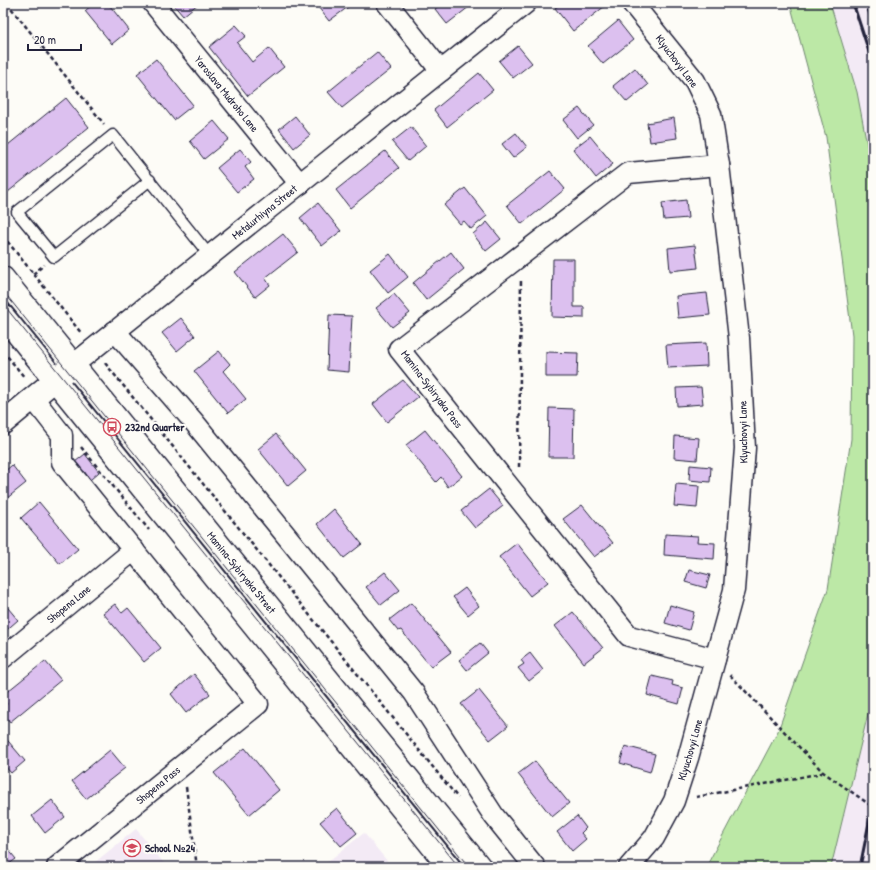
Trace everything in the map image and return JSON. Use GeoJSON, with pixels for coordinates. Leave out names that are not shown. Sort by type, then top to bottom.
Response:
{"type":"FeatureCollection","features":[{"type":"Feature","properties":{"kind":"main road","name":"Mamina-Sybiryaka Street"},"geometry":{"type":"LineString","coordinates":[[3,278],[480,867]]}},
{"type":"Feature","properties":{"kind":"main road"},"geometry":{"type":"LineString","coordinates":[[3,316],[450,867]]}},
{"type":"Feature","properties":{"kind":"main road","name":"Metalurhiyna Street"},"geometry":{"type":"LineString","coordinates":[[3,423],[30,389],[55,380],[73,365]]}},
{"type":"Feature","properties":{"kind":"street","name":"Yaroslava Mudroho Lane"},"geometry":{"type":"LineString","coordinates":[[154,3],[300,184]]}},
{"type":"Feature","properties":{"kind":"street"},"geometry":{"type":"LineString","coordinates":[[387,3],[441,71]]}},
{"type":"Feature","properties":{"kind":"street","name":"Metalurhiyna Street"},"geometry":{"type":"LineString","coordinates":[[73,365],[526,3]]}},
{"type":"Feature","properties":{"kind":"street","name":"Klyuchovyi Lane"},"geometry":{"type":"LineString","coordinates":[[630,867],[654,838],[674,801],[688,758],[715,660],[734,590],[745,448],[739,338],[719,165],[711,114],[695,81],[632,3]]}},
{"type":"Feature","properties":{"kind":"street","name":"Mamina-Sybiryaka Pass"},"geometry":{"type":"LineString","coordinates":[[715,660],[629,636],[399,349],[628,173],[719,165]]}},
{"type":"Feature","properties":{"kind":"street"},"geometry":{"type":"LineString","coordinates":[[115,331],[194,422],[414,693],[494,816],[535,867]]}},
{"type":"Feature","properties":{"kind":"street"},"geometry":{"type":"LineString","coordinates":[[30,389],[62,435],[62,462],[134,550]]}},
{"type":"Feature","properties":{"kind":"street","name":"Shopena Lane"},"geometry":{"type":"LineString","coordinates":[[3,658],[134,550]]}},
{"type":"Feature","properties":{"kind":"street","name":"Shopena Pass"},"geometry":{"type":"LineString","coordinates":[[57,867],[258,704],[134,550]]}},
{"type":"Feature","properties":{"kind":"lane"},"geometry":{"type":"LineString","coordinates":[[150,180],[54,257],[17,212],[113,136],[150,180],[210,256]]}},
{"type":"Feature","properties":{"kind":"path"},"geometry":{"type":"LineString","coordinates":[[7,3],[113,136]]}},
{"type":"Feature","properties":{"kind":"path"},"geometry":{"type":"LineString","coordinates":[[3,236],[82,335]]}},
{"type":"Feature","properties":{"kind":"path"},"geometry":{"type":"LineString","coordinates":[[518,498],[522,255]]}},
{"type":"Feature","properties":{"kind":"path"},"geometry":{"type":"LineString","coordinates":[[3,351],[30,389]]}},
{"type":"Feature","properties":{"kind":"path"},"geometry":{"type":"LineString","coordinates":[[104,362],[459,799]]}},
{"type":"Feature","properties":{"kind":"path"},"geometry":{"type":"LineString","coordinates":[[715,660],[823,772],[873,807]]}},
{"type":"Feature","properties":{"kind":"path"},"geometry":{"type":"LineString","coordinates":[[183,765],[196,867]]}},
{"type":"Feature","properties":{"kind":"path"},"geometry":{"type":"LineString","coordinates":[[674,801],[823,772]]}},
{"type":"Feature","properties":{"kind":"shaded area"},"geometry":{"type":"Polygon","coordinates":[[[830,3],[873,3],[873,176],[857,92],[830,3]]]}},
{"type":"Feature","properties":{"kind":"shaded area"},"geometry":{"type":"Polygon","coordinates":[[[873,693],[873,867],[831,867],[861,743],[873,693]]]}},
{"type":"Feature","properties":{"kind":"shaded area","name":"School №24"},"geometry":{"type":"Polygon","coordinates":[[[136,829],[167,867],[89,867],[136,829]]]}},
{"type":"Feature","properties":{"kind":"shaded area"},"geometry":{"type":"Polygon","coordinates":[[[364,833],[392,867],[321,867],[364,833]]]}},
{"type":"Feature","properties":{"kind":"green space"},"geometry":{"type":"Polygon","coordinates":[[[790,3],[830,3],[857,92],[873,176],[873,693],[831,867],[706,867],[778,731],[828,589],[851,439],[852,335],[826,137],[790,3]]]}},
{"type":"Feature","properties":{"kind":"building"},"geometry":{"type":"Polygon","coordinates":[[[69,3],[78,3],[72,7],[69,3]]]}},
{"type":"Feature","properties":{"kind":"building"},"geometry":{"type":"Polygon","coordinates":[[[94,3],[113,3],[110,6],[129,30],[112,44],[85,11],[94,3]]]}},
{"type":"Feature","properties":{"kind":"building"},"geometry":{"type":"Polygon","coordinates":[[[172,3],[199,3],[183,16],[172,3]]]}},
{"type":"Feature","properties":{"kind":"building"},"geometry":{"type":"Polygon","coordinates":[[[315,3],[345,3],[348,7],[329,21],[315,3]]]}},
{"type":"Feature","properties":{"kind":"building"},"geometry":{"type":"Polygon","coordinates":[[[438,3],[474,3],[447,24],[435,9],[440,5],[438,3]]]}},
{"type":"Feature","properties":{"kind":"building"},"geometry":{"type":"Polygon","coordinates":[[[562,3],[602,3],[605,6],[573,31],[555,8],[562,3]]]}},
{"type":"Feature","properties":{"kind":"building"},"geometry":{"type":"Polygon","coordinates":[[[618,21],[633,40],[603,64],[588,46],[618,21]]]}},
{"type":"Feature","properties":{"kind":"building"},"geometry":{"type":"Polygon","coordinates":[[[236,25],[246,36],[237,43],[252,62],[269,48],[284,67],[248,96],[209,47],[236,25]]]}},
{"type":"Feature","properties":{"kind":"building"},"geometry":{"type":"Polygon","coordinates":[[[518,46],[532,63],[513,78],[499,61],[518,46]]]}},
{"type":"Feature","properties":{"kind":"building"},"geometry":{"type":"Polygon","coordinates":[[[377,52],[391,69],[342,108],[328,92],[377,52]]]}},
{"type":"Feature","properties":{"kind":"building"},"geometry":{"type":"Polygon","coordinates":[[[156,59],[193,105],[174,120],[137,74],[156,59]]]}},
{"type":"Feature","properties":{"kind":"building"},"geometry":{"type":"Polygon","coordinates":[[[635,68],[648,85],[627,102],[613,86],[635,68]]]}},
{"type":"Feature","properties":{"kind":"building"},"geometry":{"type":"Polygon","coordinates":[[[479,73],[493,90],[447,127],[434,110],[479,73]]]}},
{"type":"Feature","properties":{"kind":"building"},"geometry":{"type":"Polygon","coordinates":[[[66,98],[89,127],[3,196],[3,149],[66,98]]]}},
{"type":"Feature","properties":{"kind":"building"},"geometry":{"type":"Polygon","coordinates":[[[579,108],[593,125],[577,138],[563,120],[579,108]]]}},
{"type":"Feature","properties":{"kind":"building"},"geometry":{"type":"Polygon","coordinates":[[[295,116],[310,135],[294,148],[279,129],[295,116]]]}},
{"type":"Feature","properties":{"kind":"building"},"geometry":{"type":"Polygon","coordinates":[[[674,118],[677,138],[650,142],[647,123],[674,118]]]}},
{"type":"Feature","properties":{"kind":"building"},"geometry":{"type":"Polygon","coordinates":[[[214,121],[229,139],[204,159],[190,141],[214,121]]]}},
{"type":"Feature","properties":{"kind":"building"},"geometry":{"type":"Polygon","coordinates":[[[411,127],[426,146],[408,161],[392,142],[411,127]]]}},
{"type":"Feature","properties":{"kind":"building"},"geometry":{"type":"Polygon","coordinates":[[[516,133],[527,147],[513,158],[502,144],[516,133]]]}},
{"type":"Feature","properties":{"kind":"building"},"geometry":{"type":"Polygon","coordinates":[[[590,136],[613,164],[596,178],[573,149],[590,136]]]}},
{"type":"Feature","properties":{"kind":"building"},"geometry":{"type":"Polygon","coordinates":[[[240,149],[251,162],[245,167],[254,179],[237,192],[217,168],[240,149]]]}},
{"type":"Feature","properties":{"kind":"building"},"geometry":{"type":"Polygon","coordinates":[[[385,151],[399,168],[350,208],[336,190],[385,151]]]}},
{"type":"Feature","properties":{"kind":"building"},"geometry":{"type":"Polygon","coordinates":[[[550,171],[565,189],[522,224],[507,205],[550,171]]]}},
{"type":"Feature","properties":{"kind":"building"},"geometry":{"type":"Polygon","coordinates":[[[465,188],[487,216],[471,229],[464,221],[460,224],[444,205],[465,188]]]}},
{"type":"Feature","properties":{"kind":"building"},"geometry":{"type":"Polygon","coordinates":[[[686,200],[688,218],[664,220],[662,203],[686,200]]]}},
{"type":"Feature","properties":{"kind":"building"},"geometry":{"type":"Polygon","coordinates":[[[318,203],[341,231],[322,246],[300,218],[318,203]]]}},
{"type":"Feature","properties":{"kind":"building"},"geometry":{"type":"Polygon","coordinates":[[[487,222],[501,239],[486,251],[473,234],[487,222]]]}},
{"type":"Feature","properties":{"kind":"building"},"geometry":{"type":"Polygon","coordinates":[[[283,234],[298,252],[265,278],[270,285],[255,297],[235,272],[283,234]]]}},
{"type":"Feature","properties":{"kind":"building"},"geometry":{"type":"Polygon","coordinates":[[[695,245],[698,268],[670,271],[668,248],[695,245]]]}},
{"type":"Feature","properties":{"kind":"building"},"geometry":{"type":"Polygon","coordinates":[[[451,252],[464,269],[426,300],[413,283],[451,252]]]}},
{"type":"Feature","properties":{"kind":"building"},"geometry":{"type":"Polygon","coordinates":[[[390,254],[408,277],[388,293],[370,270],[390,254]]]}},
{"type":"Feature","properties":{"kind":"building"},"geometry":{"type":"Polygon","coordinates":[[[553,259],[574,259],[574,307],[584,307],[584,318],[552,317],[553,259]]]}},
{"type":"Feature","properties":{"kind":"building"},"geometry":{"type":"Polygon","coordinates":[[[707,293],[710,315],[678,318],[676,296],[707,293]]]}},
{"type":"Feature","properties":{"kind":"building"},"geometry":{"type":"Polygon","coordinates":[[[394,294],[410,313],[392,327],[376,308],[394,294]]]}},
{"type":"Feature","properties":{"kind":"building"},"geometry":{"type":"Polygon","coordinates":[[[329,315],[352,316],[349,372],[327,370],[329,315]]]}},
{"type":"Feature","properties":{"kind":"building"},"geometry":{"type":"Polygon","coordinates":[[[181,318],[195,336],[177,351],[162,333],[181,318]]]}},
{"type":"Feature","properties":{"kind":"building"},"geometry":{"type":"Polygon","coordinates":[[[706,343],[707,366],[668,368],[666,345],[706,343]]]}},
{"type":"Feature","properties":{"kind":"building"},"geometry":{"type":"Polygon","coordinates":[[[219,351],[230,364],[223,371],[246,399],[228,413],[194,371],[219,351]]]}},
{"type":"Feature","properties":{"kind":"building"},"geometry":{"type":"Polygon","coordinates":[[[546,352],[578,353],[577,377],[546,377],[546,352]]]}},
{"type":"Feature","properties":{"kind":"building"},"geometry":{"type":"Polygon","coordinates":[[[403,380],[418,397],[387,422],[373,404],[403,380]]]}},
{"type":"Feature","properties":{"kind":"building"},"geometry":{"type":"Polygon","coordinates":[[[701,387],[703,404],[677,406],[676,388],[701,387]]]}},
{"type":"Feature","properties":{"kind":"building"},"geometry":{"type":"Polygon","coordinates":[[[549,408],[574,409],[573,457],[548,457],[549,408]]]}},
{"type":"Feature","properties":{"kind":"building"},"geometry":{"type":"Polygon","coordinates":[[[425,430],[462,476],[448,487],[441,477],[436,482],[406,445],[425,430]]]}},
{"type":"Feature","properties":{"kind":"building"},"geometry":{"type":"Polygon","coordinates":[[[276,434],[306,471],[288,486],[258,449],[276,434]]]}},
{"type":"Feature","properties":{"kind":"building"},"geometry":{"type":"Polygon","coordinates":[[[675,436],[699,438],[697,460],[674,458],[675,436]]]}},
{"type":"Feature","properties":{"kind":"building"},"geometry":{"type":"Polygon","coordinates":[[[85,454],[99,472],[90,480],[84,471],[78,476],[70,466],[85,454]]]}},
{"type":"Feature","properties":{"kind":"building"},"geometry":{"type":"Polygon","coordinates":[[[12,465],[26,483],[6,499],[3,496],[3,473],[12,465]]]}},
{"type":"Feature","properties":{"kind":"building"},"geometry":{"type":"Polygon","coordinates":[[[690,465],[711,467],[710,482],[689,480],[690,465]]]}},
{"type":"Feature","properties":{"kind":"building"},"geometry":{"type":"Polygon","coordinates":[[[676,484],[699,486],[697,508],[674,506],[676,484]]]}},
{"type":"Feature","properties":{"kind":"building"},"geometry":{"type":"Polygon","coordinates":[[[489,489],[503,506],[475,528],[461,511],[489,489]]]}},
{"type":"Feature","properties":{"kind":"building"},"geometry":{"type":"Polygon","coordinates":[[[39,502],[78,549],[60,564],[21,518],[39,502]]]}},
{"type":"Feature","properties":{"kind":"building"},"geometry":{"type":"Polygon","coordinates":[[[582,505],[613,543],[594,557],[563,519],[582,505]]]}},
{"type":"Feature","properties":{"kind":"building"},"geometry":{"type":"Polygon","coordinates":[[[334,509],[362,544],[344,558],[317,524],[334,509]]]}},
{"type":"Feature","properties":{"kind":"building"},"geometry":{"type":"Polygon","coordinates":[[[665,534],[698,536],[697,542],[715,543],[714,559],[664,555],[665,534]]]}},
{"type":"Feature","properties":{"kind":"building"},"geometry":{"type":"Polygon","coordinates":[[[517,543],[548,582],[530,596],[499,557],[517,543]]]}},
{"type":"Feature","properties":{"kind":"building"},"geometry":{"type":"Polygon","coordinates":[[[689,570],[710,575],[706,588],[685,582],[689,570]]]}},
{"type":"Feature","properties":{"kind":"building"},"geometry":{"type":"Polygon","coordinates":[[[385,572],[400,590],[381,605],[366,587],[385,572]]]}},
{"type":"Feature","properties":{"kind":"building"},"geometry":{"type":"Polygon","coordinates":[[[465,588],[479,606],[468,615],[453,597],[465,588]]]}},
{"type":"Feature","properties":{"kind":"building"},"geometry":{"type":"Polygon","coordinates":[[[3,602],[18,620],[3,633],[3,602]]]}},
{"type":"Feature","properties":{"kind":"building"},"geometry":{"type":"Polygon","coordinates":[[[411,603],[451,652],[431,667],[401,630],[398,631],[389,620],[411,603]]]}},
{"type":"Feature","properties":{"kind":"building"},"geometry":{"type":"Polygon","coordinates":[[[115,604],[122,613],[128,608],[161,648],[144,662],[103,613],[115,604]]]}},
{"type":"Feature","properties":{"kind":"building"},"geometry":{"type":"Polygon","coordinates":[[[670,605],[694,612],[689,630],[665,623],[670,605]]]}},
{"type":"Feature","properties":{"kind":"building"},"geometry":{"type":"Polygon","coordinates":[[[573,612],[603,648],[584,663],[555,626],[573,612]]]}},
{"type":"Feature","properties":{"kind":"building"},"geometry":{"type":"Polygon","coordinates":[[[480,643],[488,653],[467,670],[459,660],[480,643]]]}},
{"type":"Feature","properties":{"kind":"building"},"geometry":{"type":"Polygon","coordinates":[[[530,653],[543,670],[529,681],[518,668],[524,664],[521,660],[530,653]]]}},
{"type":"Feature","properties":{"kind":"building"},"geometry":{"type":"Polygon","coordinates":[[[45,661],[61,680],[10,722],[3,713],[3,707],[7,704],[3,699],[3,695],[45,661]]]}},
{"type":"Feature","properties":{"kind":"building"},"geometry":{"type":"Polygon","coordinates":[[[194,674],[210,694],[186,713],[171,694],[194,674]]]}},
{"type":"Feature","properties":{"kind":"building"},"geometry":{"type":"Polygon","coordinates":[[[652,676],[673,681],[672,685],[683,688],[679,704],[647,695],[652,676]]]}},
{"type":"Feature","properties":{"kind":"building"},"geometry":{"type":"Polygon","coordinates":[[[479,690],[508,726],[490,740],[461,704],[479,690]]]}},
{"type":"Feature","properties":{"kind":"building"},"geometry":{"type":"Polygon","coordinates":[[[3,735],[25,761],[11,773],[3,764],[3,735]]]}},
{"type":"Feature","properties":{"kind":"building"},"geometry":{"type":"Polygon","coordinates":[[[625,746],[655,754],[650,772],[620,763],[625,746]]]}},
{"type":"Feature","properties":{"kind":"building"},"geometry":{"type":"Polygon","coordinates":[[[245,748],[279,790],[249,815],[214,773],[245,748]]]}},
{"type":"Feature","properties":{"kind":"building"},"geometry":{"type":"Polygon","coordinates":[[[110,750],[125,768],[86,799],[72,781],[110,750]]]}},
{"type":"Feature","properties":{"kind":"building"},"geometry":{"type":"Polygon","coordinates":[[[535,761],[569,803],[552,817],[518,774],[535,761]]]}},
{"type":"Feature","properties":{"kind":"building"},"geometry":{"type":"Polygon","coordinates":[[[52,800],[65,817],[45,833],[32,816],[52,800]]]}},
{"type":"Feature","properties":{"kind":"building"},"geometry":{"type":"Polygon","coordinates":[[[337,808],[357,833],[341,846],[320,822],[337,808]]]}},
{"type":"Feature","properties":{"kind":"building"},"geometry":{"type":"Polygon","coordinates":[[[577,816],[586,828],[581,833],[586,839],[572,851],[557,832],[577,816]]]}},
{"type":"Feature","properties":{"kind":"building"},"geometry":{"type":"Polygon","coordinates":[[[3,843],[16,859],[5,867],[3,867],[3,843]]]}},
{"type":"Feature","properties":{"kind":"tram line"},"geometry":{"type":"LineString","coordinates":[[3,291],[469,867]]}},
{"type":"Feature","properties":{"kind":"tram line"},"geometry":{"type":"LineString","coordinates":[[3,304],[459,867]]}},
{"type":"Feature","properties":{"kind":"railway"},"geometry":{"type":"LineString","coordinates":[[853,3],[873,64]]}},
{"type":"Feature","properties":{"kind":"railway"},"geometry":{"type":"LineString","coordinates":[[866,3],[873,23]]}},
{"type":"Feature","properties":{"kind":"railway"},"geometry":{"type":"LineString","coordinates":[[860,867],[873,803]]}},
{"type":"Feature","properties":{"kind":"place","name":"232nd Quarter"},"geometry":{"type":"Point","coordinates":[112,427]}},
{"type":"Feature","properties":{"kind":"place","name":"School №24"},"geometry":{"type":"Point","coordinates":[132,848]}}]}
